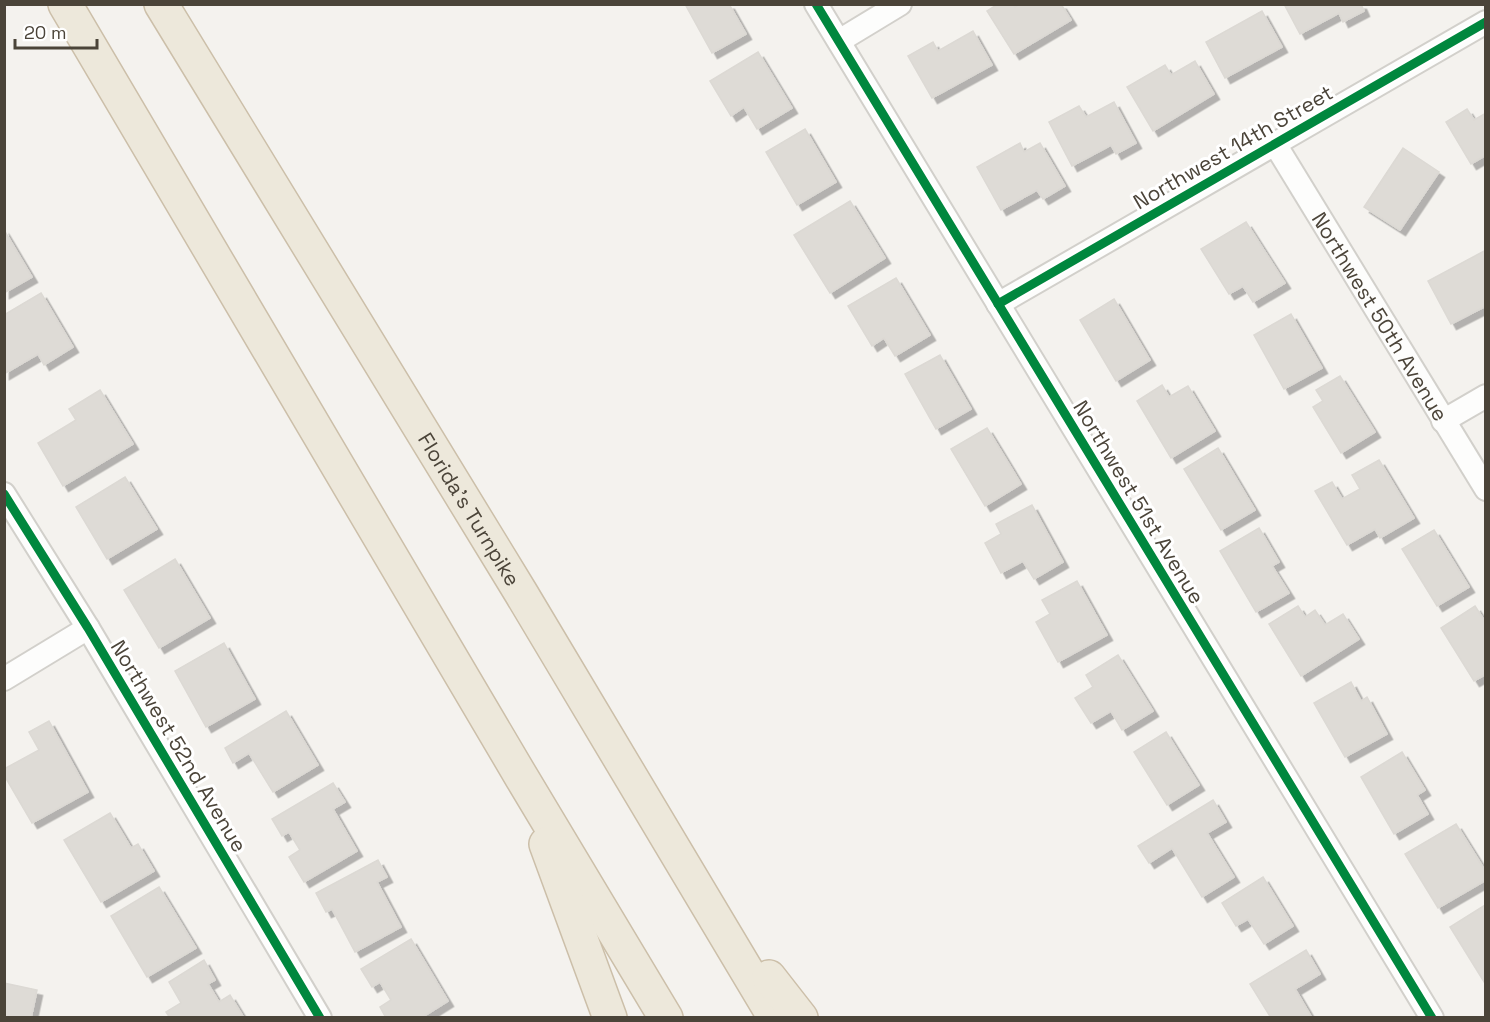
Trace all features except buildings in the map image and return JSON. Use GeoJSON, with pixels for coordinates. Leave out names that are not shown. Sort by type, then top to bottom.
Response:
{"type":"FeatureCollection","features":[{"type":"Feature","properties":{"kind":"highway"},"geometry":{"type":"LineString","coordinates":[[65,4],[522,778],[666,1017]]}},
{"type":"Feature","properties":{"kind":"highway","name":"Florida's Turnpike"},"geometry":{"type":"LineString","coordinates":[[161,4],[521,593],[775,1017]]}},
{"type":"Feature","properties":{"kind":"highway"},"geometry":{"type":"LineString","coordinates":[[522,778],[589,967],[610,1017]]}},
{"type":"Feature","properties":{"kind":"highway"},"geometry":{"type":"LineString","coordinates":[[688,873],[801,1017]]}},
{"type":"Feature","properties":{"kind":"street","name":"Northwest 51st Avenue"},"geometry":{"type":"LineString","coordinates":[[816,4],[1432,1017]]}},
{"type":"Feature","properties":{"kind":"street"},"geometry":{"type":"LineString","coordinates":[[839,41],[900,4]]}},
{"type":"Feature","properties":{"kind":"street","name":"Northwest 14th Street"},"geometry":{"type":"LineString","coordinates":[[998,304],[1485,22]]}},
{"type":"Feature","properties":{"kind":"street","name":"Northwest 50th Avenue"},"geometry":{"type":"LineString","coordinates":[[1275,144],[1485,489]]}},
{"type":"Feature","properties":{"kind":"street"},"geometry":{"type":"LineString","coordinates":[[1443,421],[1485,396]]}},
{"type":"Feature","properties":{"kind":"street","name":"Northwest 52nd Avenue"},"geometry":{"type":"LineString","coordinates":[[4,494],[88,628],[320,1017]]}},
{"type":"Feature","properties":{"kind":"street"},"geometry":{"type":"LineString","coordinates":[[4,679],[88,628]]}},
{"type":"Feature","properties":{"kind":"cycle path"},"geometry":{"type":"LineString","coordinates":[[816,4],[1432,1018]]}},
{"type":"Feature","properties":{"kind":"cycle path"},"geometry":{"type":"LineString","coordinates":[[998,304],[1486,22]]}},
{"type":"Feature","properties":{"kind":"cycle path"},"geometry":{"type":"LineString","coordinates":[[4,494],[88,628],[320,1018]]}}]}
